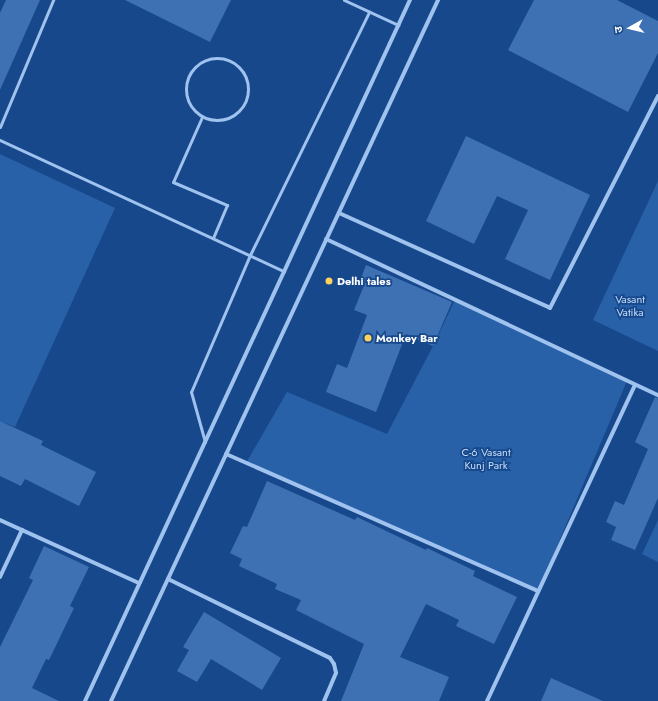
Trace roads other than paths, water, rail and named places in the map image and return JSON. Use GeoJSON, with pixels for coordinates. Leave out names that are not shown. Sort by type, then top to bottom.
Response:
{"type":"FeatureCollection","features":[{"type":"Feature","properties":{"kind":"street"},"geometry":{"type":"LineString","coordinates":[[85,701],[410,0]]}},
{"type":"Feature","properties":{"kind":"street"},"geometry":{"type":"LineString","coordinates":[[111,701],[438,0]]}},
{"type":"Feature","properties":{"kind":"street"},"geometry":{"type":"LineString","coordinates":[[339,213],[550,308],[658,96]]}},
{"type":"Feature","properties":{"kind":"street"},"geometry":{"type":"LineString","coordinates":[[326,239],[658,395]]}},
{"type":"Feature","properties":{"kind":"street"},"geometry":{"type":"LineString","coordinates":[[487,701],[635,385]]}},
{"type":"Feature","properties":{"kind":"street"},"geometry":{"type":"LineString","coordinates":[[226,454],[538,591]]}},
{"type":"Feature","properties":{"kind":"street"},"geometry":{"type":"LineString","coordinates":[[0,520],[139,583]]}},
{"type":"Feature","properties":{"kind":"street"},"geometry":{"type":"LineString","coordinates":[[0,577],[22,530]]}},
{"type":"Feature","properties":{"kind":"street"},"geometry":{"type":"LineString","coordinates":[[168,579],[330,658],[334,664],[336,673],[324,701]]}},
{"type":"Feature","properties":{"kind":"lane"},"geometry":{"type":"LineString","coordinates":[[0,127],[53,0]]}},
{"type":"Feature","properties":{"kind":"lane"},"geometry":{"type":"LineString","coordinates":[[344,0],[398,25]]}},
{"type":"Feature","properties":{"kind":"lane"},"geometry":{"type":"LineString","coordinates":[[205,442],[191,392],[250,255],[369,12]]}},
{"type":"Feature","properties":{"kind":"lane"},"geometry":{"type":"LineString","coordinates":[[209,58],[230,60],[245,74],[248,83],[248,94],[245,103],[240,112],[231,118],[222,121],[212,121],[202,118],[194,111],[188,102],[185,91],[187,80],[192,70],[199,63],[209,58]]}},
{"type":"Feature","properties":{"kind":"lane"},"geometry":{"type":"LineString","coordinates":[[202,118],[173,182],[227,205],[213,238]]}},
{"type":"Feature","properties":{"kind":"lane"},"geometry":{"type":"LineString","coordinates":[[0,140],[284,271]]}},
{"type":"Feature","properties":{"kind":"place","name":"Delhi tales"},"geometry":{"type":"Point","coordinates":[329,281]}},
{"type":"Feature","properties":{"kind":"place","name":"Monkey Bar"},"geometry":{"type":"Point","coordinates":[368,338]}},
{"type":"Feature","properties":{"kind":"park label","name":"Vasant Vatika"},"geometry":{"type":"Point","coordinates":[630,306]}},
{"type":"Feature","properties":{"kind":"park label","name":"C-6 Vasant Kunj Park"},"geometry":{"type":"Point","coordinates":[486,459]}}]}
